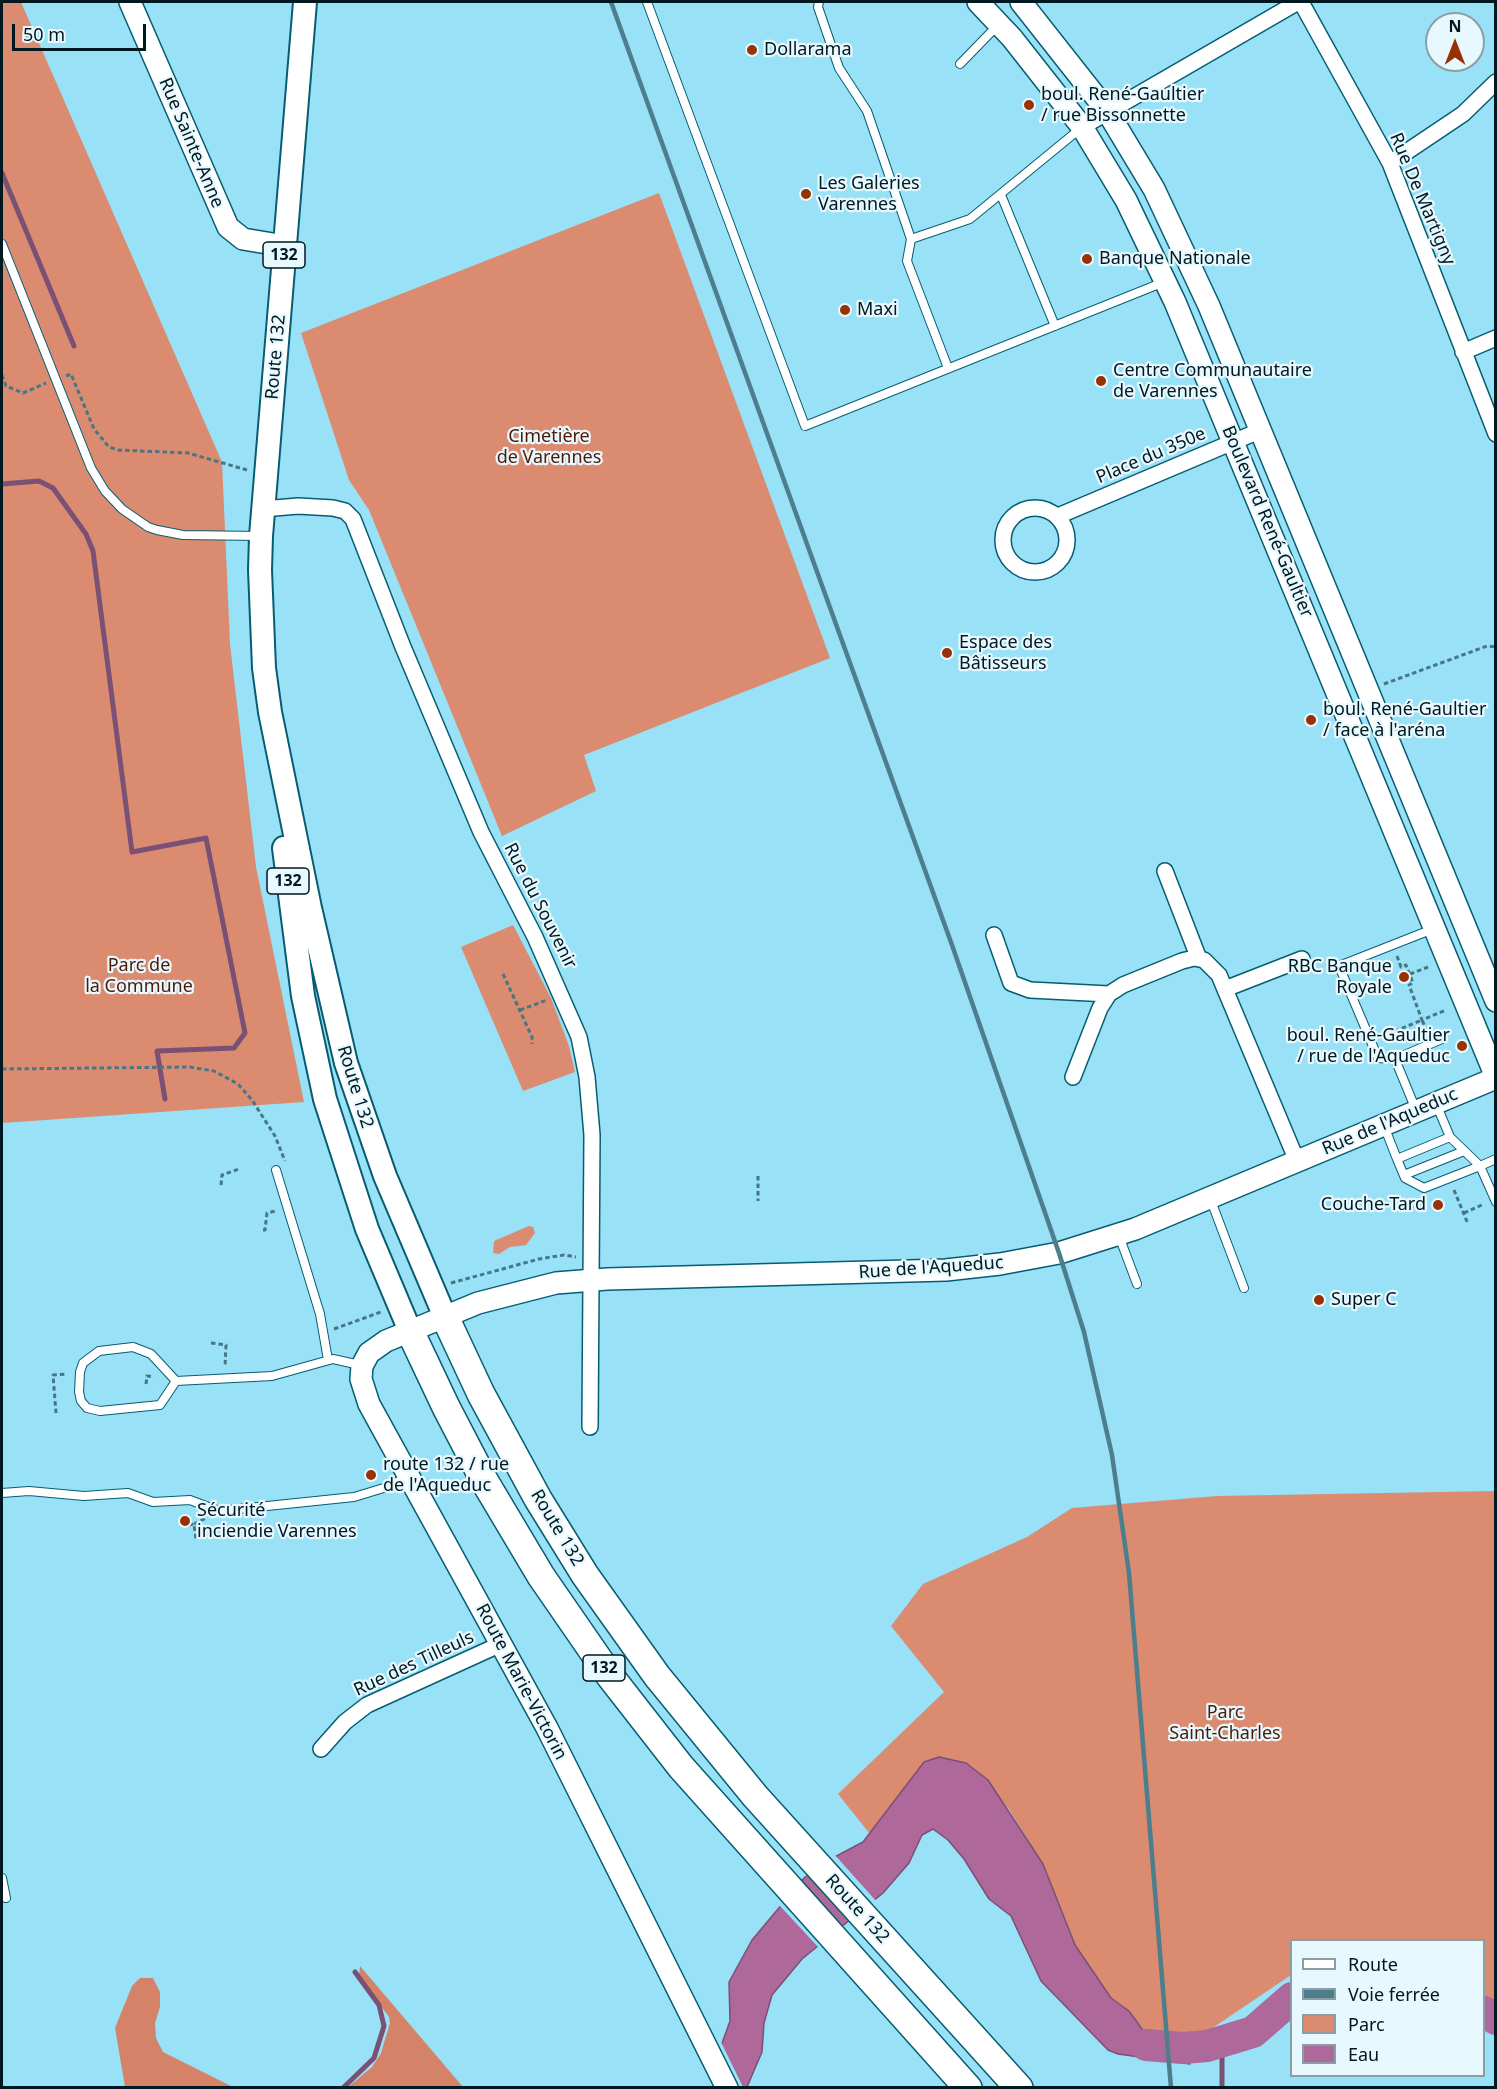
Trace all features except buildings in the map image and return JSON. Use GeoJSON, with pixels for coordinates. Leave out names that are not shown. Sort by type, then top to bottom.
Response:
{"type":"FeatureCollection","features":[{"type":"Feature","properties":{"kind":"highway","name":"Route 132"},"geometry":{"type":"LineString","coordinates":[[445,1317],[481,1394],[518,1462],[595,1590],[671,1695],[799,1845],[1019,2088]]}},
{"type":"Feature","properties":{"kind":"highway","name":"Route 132"},"geometry":{"type":"LineString","coordinates":[[410,1331],[485,1482],[569,1618],[624,1695],[681,1767],[968,2088]]}},
{"type":"Feature","properties":{"kind":"main road","name":"Route 132"},"geometry":{"type":"LineString","coordinates":[[305,2],[261,536],[261,616],[292,922],[315,1058],[350,1181],[410,1331]]}},
{"type":"Feature","properties":{"kind":"main road","name":"Route 132"},"geometry":{"type":"LineString","coordinates":[[270,712],[320,957],[346,1063],[385,1176],[445,1317]]}},
{"type":"Feature","properties":{"kind":"street","name":"Rue Sainte-Anne"},"geometry":{"type":"LineString","coordinates":[[130,2],[228,227],[243,239],[285,246]]}},
{"type":"Feature","properties":{"kind":"street","name":"Boulevard René-Gaultier"},"geometry":{"type":"LineString","coordinates":[[978,2],[999,24],[1082,127],[1126,200],[1166,282],[1496,1077]]}},
{"type":"Feature","properties":{"kind":"street","name":"Boulevard René-Gaultier"},"geometry":{"type":"LineString","coordinates":[[1020,2],[1107,111],[1154,189],[1193,271],[1496,1001]]}},
{"type":"Feature","properties":{"kind":"street"},"geometry":{"type":"LineString","coordinates":[[1082,127],[1300,2]]}},
{"type":"Feature","properties":{"kind":"street","name":"Rue De Martigny"},"geometry":{"type":"LineString","coordinates":[[1300,2],[1390,163],[1496,434]]}},
{"type":"Feature","properties":{"kind":"street"},"geometry":{"type":"LineString","coordinates":[[1390,163],[1462,114],[1496,82]]}},
{"type":"Feature","properties":{"kind":"street"},"geometry":{"type":"LineString","coordinates":[[1166,282],[1193,271]]}},
{"type":"Feature","properties":{"kind":"street"},"geometry":{"type":"LineString","coordinates":[[1463,352],[1496,338]]}},
{"type":"Feature","properties":{"kind":"street","name":"Place du 350e"},"geometry":{"type":"LineString","coordinates":[[1058,516],[1259,431]]}},
{"type":"Feature","properties":{"kind":"street","name":"Rue du Souvenir"},"geometry":{"type":"LineString","coordinates":[[263,509],[298,506],[333,508],[345,511],[353,519],[403,647],[481,832],[535,937],[575,1024],[586,1065],[591,1113],[590,1427]]}},
{"type":"Feature","properties":{"kind":"street"},"geometry":{"type":"LineString","coordinates":[[1028,508],[1049,510],[1058,516],[1067,535],[1064,556],[1057,564],[1037,572],[1017,566],[1009,559],[1003,539],[1010,519],[1028,508]]}},
{"type":"Feature","properties":{"kind":"street"},"geometry":{"type":"LineString","coordinates":[[1298,596],[1323,586]]}},
{"type":"Feature","properties":{"kind":"street"},"geometry":{"type":"LineString","coordinates":[[1166,871],[1199,959]]}},
{"type":"Feature","properties":{"kind":"street"},"geometry":{"type":"LineString","coordinates":[[994,935],[1011,984],[1030,990],[1109,994]]}},
{"type":"Feature","properties":{"kind":"street"},"geometry":{"type":"LineString","coordinates":[[1073,1077],[1100,1008],[1109,994],[1123,985],[1182,961],[1199,959],[1213,966],[1225,989],[1297,1161]]}},
{"type":"Feature","properties":{"kind":"street"},"geometry":{"type":"LineString","coordinates":[[1225,989],[1302,959]]}},
{"type":"Feature","properties":{"kind":"street","name":"Rue de l'Aqueduc"},"geometry":{"type":"LineString","coordinates":[[445,1317],[478,1303],[556,1283],[590,1280],[965,1269],[1059,1253],[1119,1234],[1496,1077]]}},
{"type":"Feature","properties":{"kind":"street"},"geometry":{"type":"LineString","coordinates":[[362,1366],[366,1356],[377,1346],[445,1317]]}},
{"type":"Feature","properties":{"kind":"street","name":"Route Marie-Victorin"},"geometry":{"type":"LineString","coordinates":[[362,1366],[361,1379],[364,1394],[573,1779],[727,2088]]}},
{"type":"Feature","properties":{"kind":"street","name":"Rue des Tilleuls"},"geometry":{"type":"LineString","coordinates":[[321,1749],[341,1726],[367,1705],[501,1644]]}},
{"type":"Feature","properties":{"kind":"lane"},"geometry":{"type":"LineString","coordinates":[[647,2],[805,426],[1166,282]]}},
{"type":"Feature","properties":{"kind":"lane"},"geometry":{"type":"LineString","coordinates":[[819,2],[818,7],[839,69],[867,111],[912,239],[907,261],[948,368]]}},
{"type":"Feature","properties":{"kind":"lane"},"geometry":{"type":"LineString","coordinates":[[960,64],[999,24]]}},
{"type":"Feature","properties":{"kind":"lane"},"geometry":{"type":"LineString","coordinates":[[912,239],[970,219],[1082,127]]}},
{"type":"Feature","properties":{"kind":"lane"},"geometry":{"type":"LineString","coordinates":[[1001,195],[1055,326]]}},
{"type":"Feature","properties":{"kind":"lane"},"geometry":{"type":"LineString","coordinates":[[2,244],[90,468],[105,491],[122,509],[147,527],[168,533],[261,536]]}},
{"type":"Feature","properties":{"kind":"lane"},"geometry":{"type":"LineString","coordinates":[[1434,928],[1339,966],[1378,1058],[1395,1059],[1442,1039]]}},
{"type":"Feature","properties":{"kind":"lane"},"geometry":{"type":"LineString","coordinates":[[1395,1059],[1426,1107],[1450,1137],[1480,1166],[1495,1201]]}},
{"type":"Feature","properties":{"kind":"lane"},"geometry":{"type":"LineString","coordinates":[[1383,1125],[1405,1178],[1424,1188],[1496,1160]]}},
{"type":"Feature","properties":{"kind":"lane"},"geometry":{"type":"LineString","coordinates":[[1397,1159],[1450,1137]]}},
{"type":"Feature","properties":{"kind":"lane"},"geometry":{"type":"LineString","coordinates":[[1404,1175],[1464,1151]]}},
{"type":"Feature","properties":{"kind":"lane"},"geometry":{"type":"LineString","coordinates":[[276,1170],[320,1314],[328,1360]]}},
{"type":"Feature","properties":{"kind":"lane"},"geometry":{"type":"LineString","coordinates":[[1210,1197],[1244,1288]]}},
{"type":"Feature","properties":{"kind":"lane"},"geometry":{"type":"LineString","coordinates":[[1119,1234],[1137,1284]]}},
{"type":"Feature","properties":{"kind":"lane"},"geometry":{"type":"LineString","coordinates":[[139,1348],[152,1354],[176,1381],[160,1406],[96,1411],[84,1405],[80,1397],[80,1372],[83,1363],[94,1353],[103,1350],[139,1348]]}},
{"type":"Feature","properties":{"kind":"lane"},"geometry":{"type":"LineString","coordinates":[[176,1381],[272,1376],[338,1359],[362,1366]]}},
{"type":"Feature","properties":{"kind":"lane"},"geometry":{"type":"LineString","coordinates":[[2,1493],[39,1492],[84,1496],[128,1493],[153,1503],[190,1500],[219,1511],[354,1497],[387,1487],[409,1476]]}},
{"type":"Feature","properties":{"kind":"lane"},"geometry":{"type":"LineString","coordinates":[[2,1878],[6,1899]]}},
{"type":"Feature","properties":{"kind":"path"},"geometry":{"type":"LineString","coordinates":[[2,375],[6,386],[23,393],[71,374],[94,429],[109,447],[118,450],[188,453],[266,476]]}},
{"type":"Feature","properties":{"kind":"path"},"geometry":{"type":"LineString","coordinates":[[1368,690],[1487,646],[1496,647]]}},
{"type":"Feature","properties":{"kind":"path"},"geometry":{"type":"LineString","coordinates":[[1404,953],[1396,956],[1401,967],[1406,964],[1413,983],[1409,985],[1422,1020]]}},
{"type":"Feature","properties":{"kind":"path"},"geometry":{"type":"LineString","coordinates":[[1410,974],[1428,967]]}},
{"type":"Feature","properties":{"kind":"path"},"geometry":{"type":"LineString","coordinates":[[503,974],[532,1037],[532,1044]]}},
{"type":"Feature","properties":{"kind":"path"},"geometry":{"type":"LineString","coordinates":[[520,1010],[551,998]]}},
{"type":"Feature","properties":{"kind":"path"},"geometry":{"type":"LineString","coordinates":[[1376,1039],[1446,1010]]}},
{"type":"Feature","properties":{"kind":"path"},"geometry":{"type":"LineString","coordinates":[[2,1070],[190,1067],[214,1071],[238,1084],[257,1107],[275,1136],[287,1167]]}},
{"type":"Feature","properties":{"kind":"path"},"geometry":{"type":"LineString","coordinates":[[221,1185],[222,1175],[239,1169]]}},
{"type":"Feature","properties":{"kind":"path"},"geometry":{"type":"LineString","coordinates":[[758,1176],[758,1202]]}},
{"type":"Feature","properties":{"kind":"path"},"geometry":{"type":"LineString","coordinates":[[1445,1193],[1454,1190],[1468,1224]]}},
{"type":"Feature","properties":{"kind":"path"},"geometry":{"type":"LineString","coordinates":[[1409,1208],[1428,1200]]}},
{"type":"Feature","properties":{"kind":"path"},"geometry":{"type":"LineString","coordinates":[[1464,1213],[1495,1201]]}},
{"type":"Feature","properties":{"kind":"path"},"geometry":{"type":"LineString","coordinates":[[263,1230],[265,1230],[267,1213],[270,1213]]}},
{"type":"Feature","properties":{"kind":"path"},"geometry":{"type":"LineString","coordinates":[[456,1281],[539,1259],[564,1255],[575,1257]]}},
{"type":"Feature","properties":{"kind":"path"},"geometry":{"type":"LineString","coordinates":[[333,1319],[336,1331],[370,1316]]}},
{"type":"Feature","properties":{"kind":"path"},"geometry":{"type":"LineString","coordinates":[[211,1343],[226,1345],[225,1359]]}},
{"type":"Feature","properties":{"kind":"path"},"geometry":{"type":"LineString","coordinates":[[56,1413],[53,1375],[66,1374]]}},
{"type":"Feature","properties":{"kind":"path"},"geometry":{"type":"LineString","coordinates":[[146,1384],[149,1376]]}},
{"type":"Feature","properties":{"kind":"path"},"geometry":{"type":"LineString","coordinates":[[189,1525],[194,1524],[196,1540]]}},
{"type":"Feature","properties":{"kind":"green space","name":"Parc de la Commune"},"geometry":{"type":"Polygon","coordinates":[[[2,2],[21,2],[222,462],[230,644],[256,867],[304,1102],[2,1123],[2,2]]]}},
{"type":"Feature","properties":{"kind":"green space","name":"Cimetière de Varennes"},"geometry":{"type":"Polygon","coordinates":[[[659,193],[830,658],[584,755],[596,791],[502,836],[369,510],[349,480],[301,333],[659,193]]]}},
{"type":"Feature","properties":{"kind":"green space"},"geometry":{"type":"Polygon","coordinates":[[[513,925],[551,998],[569,1046],[575,1072],[523,1091],[461,947],[513,925]]]}},
{"type":"Feature","properties":{"kind":"green space"},"geometry":{"type":"Polygon","coordinates":[[[529,1226],[533,1227],[535,1233],[526,1245],[510,1247],[499,1254],[493,1253],[494,1241],[529,1226]]]}},
{"type":"Feature","properties":{"kind":"green space","name":"Parc Saint-Charles"},"geometry":{"type":"Polygon","coordinates":[[[1495,1491],[1495,2008],[1485,2001],[1485,1939],[1290,1939],[1290,1976],[1208,2031],[1175,2038],[1147,2036],[1129,2011],[1111,1998],[1075,1945],[1043,1864],[1008,1808],[955,1760],[939,1757],[924,1762],[870,1834],[838,1794],[944,1692],[891,1626],[923,1584],[1027,1537],[1072,1508],[1217,1496],[1495,1491]]]}},
{"type":"Feature","properties":{"kind":"shaded area"},"geometry":{"type":"Polygon","coordinates":[[[360,1966],[463,2087],[348,2087],[372,2067],[381,2053],[390,2023],[389,2017],[359,1976],[360,1966]]]}},
{"type":"Feature","properties":{"kind":"shaded area"},"geometry":{"type":"Polygon","coordinates":[[[140,1978],[153,1978],[160,1992],[160,2007],[155,2023],[156,2038],[163,2052],[233,2087],[125,2087],[115,2028],[132,1986],[140,1978]]]}},
{"type":"Feature","properties":{"kind":"water"},"geometry":{"type":"Polygon","coordinates":[[[939,1757],[966,1763],[988,1780],[1043,1864],[1075,1945],[1111,1998],[1129,2011],[1147,2036],[1159,2039],[1188,2037],[1190,2064],[1118,2054],[1108,2050],[1041,1981],[1011,1916],[989,1899],[964,1859],[948,1840],[933,1829],[922,1835],[909,1863],[883,1893],[802,1959],[772,1995],[764,2023],[762,2052],[747,2087],[706,2088],[730,2021],[729,1982],[752,1940],[804,1878],[827,1861],[863,1842],[924,1762],[939,1757]]]}},
{"type":"Feature","properties":{"kind":"pier"},"geometry":{"type":"Polygon","coordinates":[[[834,1854],[877,1902],[852,1923],[826,1859],[834,1854]]]}},
{"type":"Feature","properties":{"kind":"pier"},"geometry":{"type":"Polygon","coordinates":[[[799,1879],[845,1929],[820,1949],[779,1905],[799,1879]]]}},
{"type":"Feature","properties":{"kind":"pier"},"geometry":{"type":"Polygon","coordinates":[[[1175,2035],[1177,2066],[1162,2064],[1159,2036],[1175,2035]]]}},
{"type":"Feature","properties":{"kind":"pier"},"geometry":{"type":"Polygon","coordinates":[[[721,2042],[743,2087],[705,2087],[721,2042]]]}},
{"type":"Feature","properties":{"kind":"waterway"},"geometry":{"type":"LineString","coordinates":[[2,173],[74,346]]}},
{"type":"Feature","properties":{"kind":"waterway"},"geometry":{"type":"LineString","coordinates":[[2,484],[39,481],[53,488],[86,534],[93,551],[132,852],[206,838],[245,1033],[234,1048],[157,1051],[165,1099]]}},
{"type":"Feature","properties":{"kind":"waterway"},"geometry":{"type":"LineString","coordinates":[[343,2088],[374,2058],[384,2026],[379,2005],[355,1972]]}},
{"type":"Feature","properties":{"kind":"waterway"},"geometry":{"type":"LineString","coordinates":[[1146,2045],[1183,2048],[1207,2046],[1253,2032],[1290,2000]]}},
{"type":"Feature","properties":{"kind":"waterway"},"geometry":{"type":"LineString","coordinates":[[1485,2013],[1496,2019]]}},
{"type":"Feature","properties":{"kind":"waterway"},"geometry":{"type":"LineString","coordinates":[[1222,2042],[1222,2088]]}},
{"type":"Feature","properties":{"kind":"railway"},"geometry":{"type":"LineString","coordinates":[[611,2],[952,945],[1059,1253],[1084,1332],[1112,1455],[1129,1573],[1171,2088]]}},
{"type":"Feature","properties":{"kind":"place","name":"Dollarama"},"geometry":{"type":"Point","coordinates":[752,50]}},
{"type":"Feature","properties":{"kind":"place","name":"boul. René-Gaultier / rue Bissonnette"},"geometry":{"type":"Point","coordinates":[1029,105]}},
{"type":"Feature","properties":{"kind":"place","name":"Les Galeries Varennes"},"geometry":{"type":"Point","coordinates":[806,194]}},
{"type":"Feature","properties":{"kind":"place","name":"Banque Nationale"},"geometry":{"type":"Point","coordinates":[1087,259]}},
{"type":"Feature","properties":{"kind":"place","name":"Maxi"},"geometry":{"type":"Point","coordinates":[845,310]}},
{"type":"Feature","properties":{"kind":"place","name":"Centre Communautaire de Varennes"},"geometry":{"type":"Point","coordinates":[1101,381]}},
{"type":"Feature","properties":{"kind":"place","name":"Espace des Bâtisseurs"},"geometry":{"type":"Point","coordinates":[947,653]}},
{"type":"Feature","properties":{"kind":"place","name":"boul. René-Gaultier / face à l'aréna"},"geometry":{"type":"Point","coordinates":[1311,720]}},
{"type":"Feature","properties":{"kind":"place","name":"RBC Banque Royale"},"geometry":{"type":"Point","coordinates":[1404,977]}},
{"type":"Feature","properties":{"kind":"place","name":"boul. René-Gaultier / rue de l'Aqueduc"},"geometry":{"type":"Point","coordinates":[1462,1046]}},
{"type":"Feature","properties":{"kind":"place","name":"Couche-Tard"},"geometry":{"type":"Point","coordinates":[1438,1205]}},
{"type":"Feature","properties":{"kind":"place","name":"Super C"},"geometry":{"type":"Point","coordinates":[1319,1300]}},
{"type":"Feature","properties":{"kind":"place","name":"route 132 / rue de l'Aqueduc"},"geometry":{"type":"Point","coordinates":[371,1475]}},
{"type":"Feature","properties":{"kind":"place","name":"Sécurité inciendie Varennes"},"geometry":{"type":"Point","coordinates":[185,1521]}}]}
